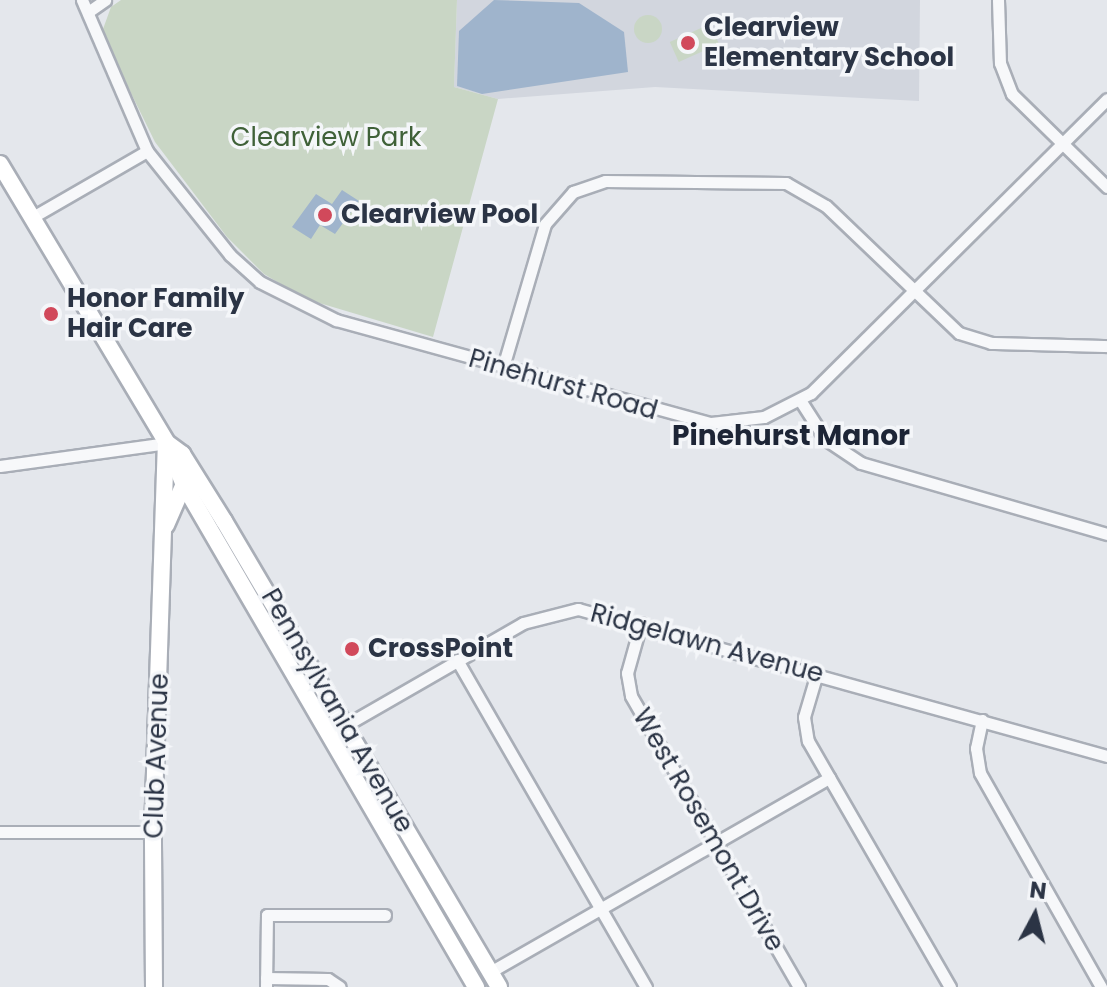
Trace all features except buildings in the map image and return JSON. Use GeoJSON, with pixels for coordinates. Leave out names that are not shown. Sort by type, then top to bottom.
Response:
{"type":"FeatureCollection","features":[{"type":"Feature","properties":{"kind":"street","name":"Pinehurst Road"},"geometry":{"type":"LineString","coordinates":[[82,0],[147,151],[230,255],[272,290],[336,320],[696,422],[743,422],[800,400],[1107,99]]}},
{"type":"Feature","properties":{"kind":"street"},"geometry":{"type":"LineString","coordinates":[[88,12],[105,0]]}},
{"type":"Feature","properties":{"kind":"street"},"geometry":{"type":"LineString","coordinates":[[998,0],[1000,63],[1006,83],[1020,105],[1107,187]]}},
{"type":"Feature","properties":{"kind":"street"},"geometry":{"type":"LineString","coordinates":[[31,218],[147,151]]}},
{"type":"Feature","properties":{"kind":"street","name":"Pennsylvania Avenue"},"geometry":{"type":"LineString","coordinates":[[0,164],[167,443],[184,485],[476,987]]}},
{"type":"Feature","properties":{"kind":"street"},"geometry":{"type":"LineString","coordinates":[[503,367],[545,224],[573,192],[605,181],[773,182],[799,188],[826,206],[944,323],[975,339],[1107,346]]}},
{"type":"Feature","properties":{"kind":"street"},"geometry":{"type":"LineString","coordinates":[[800,400],[825,439],[861,463],[1107,534]]}},
{"type":"Feature","properties":{"kind":"street"},"geometry":{"type":"LineString","coordinates":[[0,466],[167,443]]}},
{"type":"Feature","properties":{"kind":"street","name":"Pennsylvania Avenue"},"geometry":{"type":"LineString","coordinates":[[167,443],[192,469],[499,987]]}},
{"type":"Feature","properties":{"kind":"street","name":"Club Avenue"},"geometry":{"type":"LineString","coordinates":[[154,987],[153,832],[166,525],[161,477],[167,443]]}},
{"type":"Feature","properties":{"kind":"street","name":"Club Avenue"},"geometry":{"type":"LineString","coordinates":[[166,525],[192,469]]}},
{"type":"Feature","properties":{"kind":"street","name":"Ridgelawn Avenue"},"geometry":{"type":"LineString","coordinates":[[329,736],[523,623],[559,610],[587,609],[1107,756]]}},
{"type":"Feature","properties":{"kind":"street","name":"West Rosemont Drive"},"geometry":{"type":"LineString","coordinates":[[641,623],[628,668],[631,696],[799,987]]}},
{"type":"Feature","properties":{"kind":"street"},"geometry":{"type":"LineString","coordinates":[[457,660],[646,987]]}},
{"type":"Feature","properties":{"kind":"street"},"geometry":{"type":"LineString","coordinates":[[817,673],[804,730],[950,987]]}},
{"type":"Feature","properties":{"kind":"street"},"geometry":{"type":"LineString","coordinates":[[982,720],[976,748],[980,773],[1101,987],[1107,984]]}},
{"type":"Feature","properties":{"kind":"street"},"geometry":{"type":"LineString","coordinates":[[490,972],[829,778]]}},
{"type":"Feature","properties":{"kind":"street"},"geometry":{"type":"LineString","coordinates":[[0,832],[153,832]]}},
{"type":"Feature","properties":{"kind":"street"},"geometry":{"type":"LineString","coordinates":[[340,987],[328,979],[266,983],[267,915],[385,915]]}},
{"type":"Feature","properties":{"kind":"shaded area","name":"Clearview Elementary School"},"geometry":{"type":"Polygon","coordinates":[[[457,0],[920,0],[919,101],[655,87],[498,99],[454,87],[457,0]]]}},
{"type":"Feature","properties":{"kind":"green space","name":"Clearview Park"},"geometry":{"type":"Polygon","coordinates":[[[121,0],[457,0],[454,87],[498,99],[433,337],[306,299],[264,274],[227,237],[155,142],[128,87],[103,29],[111,7],[121,0]]]}},
{"type":"Feature","properties":{"kind":"green space"},"geometry":{"type":"Polygon","coordinates":[[[648,15],[658,19],[662,29],[658,39],[648,43],[638,39],[634,29],[638,19],[648,15]]]}},
{"type":"Feature","properties":{"kind":"green space"},"geometry":{"type":"Polygon","coordinates":[[[710,24],[719,44],[679,62],[670,42],[710,24]]]}},
{"type":"Feature","properties":{"kind":"water"},"geometry":{"type":"Polygon","coordinates":[[[494,0],[579,3],[624,32],[628,72],[482,94],[457,86],[459,31],[494,0]]]}},
{"type":"Feature","properties":{"kind":"water","name":"Clearview Pool"},"geometry":{"type":"Polygon","coordinates":[[[342,190],[359,201],[335,234],[320,225],[311,239],[292,227],[316,194],[332,204],[342,190]]]}},
{"type":"Feature","properties":{"kind":"place","name":"Clearview Elementary School"},"geometry":{"type":"Point","coordinates":[688,43]}},
{"type":"Feature","properties":{"kind":"place","name":"Clearview Pool"},"geometry":{"type":"Point","coordinates":[325,215]}},
{"type":"Feature","properties":{"kind":"place","name":"Honor Family Hair Care"},"geometry":{"type":"Point","coordinates":[51,314]}},
{"type":"Feature","properties":{"kind":"place","name":"CrossPoint"},"geometry":{"type":"Point","coordinates":[352,649]}},
{"type":"Feature","properties":{"kind":"district","name":"Pinehurst Manor"},"geometry":{"type":"Point","coordinates":[791,436]}}]}
